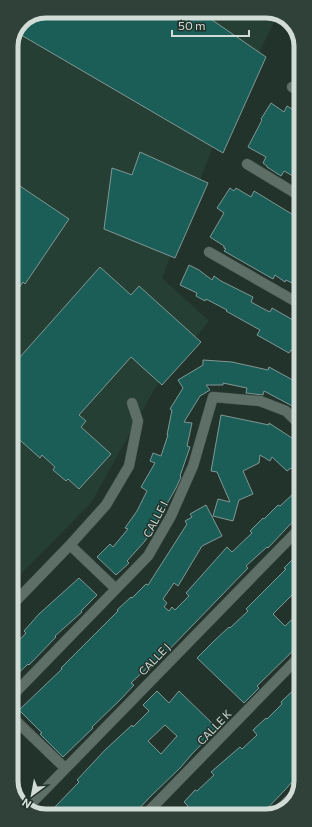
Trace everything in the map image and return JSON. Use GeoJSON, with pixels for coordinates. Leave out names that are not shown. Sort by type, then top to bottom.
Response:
{"type":"FeatureCollection","features":[{"type":"Feature","properties":{"kind":"street"},"geometry":{"type":"LineString","coordinates":[[248,164],[294,192]]}},
{"type":"Feature","properties":{"kind":"street"},"geometry":{"type":"LineString","coordinates":[[209,252],[294,300]]}},
{"type":"Feature","properties":{"kind":"street","name":"CALLE I"},"geometry":{"type":"LineString","coordinates":[[18,690],[148,556],[171,516],[193,466],[213,398],[260,401],[286,411],[294,419]]}},
{"type":"Feature","properties":{"kind":"street"},"geometry":{"type":"LineString","coordinates":[[18,599],[106,505],[128,466],[138,421],[132,403]]}},
{"type":"Feature","properties":{"kind":"street","name":"CALLE J"},"geometry":{"type":"LineString","coordinates":[[31,804],[64,768],[294,534]]}},
{"type":"Feature","properties":{"kind":"street"},"geometry":{"type":"LineString","coordinates":[[70,545],[116,589]]}},
{"type":"Feature","properties":{"kind":"street","name":"CALLE K"},"geometry":{"type":"LineString","coordinates":[[151,809],[294,662]]}},
{"type":"Feature","properties":{"kind":"street"},"geometry":{"type":"LineString","coordinates":[[18,723],[64,768]]}},
{"type":"Feature","properties":{"kind":"shaded area"},"geometry":{"type":"Polygon","coordinates":[[[42,18],[268,18],[275,20],[213,147],[162,278],[209,321],[155,388],[91,503],[18,577],[19,38],[27,25],[37,19],[42,18]]]}},
{"type":"Feature","properties":{"kind":"building"},"geometry":{"type":"Polygon","coordinates":[[[42,18],[209,18],[266,57],[223,153],[20,35],[21,33],[27,25],[37,19],[42,18]]]}},
{"type":"Feature","properties":{"kind":"building"},"geometry":{"type":"Polygon","coordinates":[[[271,103],[284,112],[287,106],[294,110],[294,177],[284,171],[281,176],[267,167],[263,163],[266,157],[248,147],[262,120],[261,119],[271,103]]]}},
{"type":"Feature","properties":{"kind":"building"},"geometry":{"type":"Polygon","coordinates":[[[140,152],[208,183],[175,258],[104,229],[112,168],[132,175],[140,152]]]}},
{"type":"Feature","properties":{"kind":"building"},"geometry":{"type":"Polygon","coordinates":[[[18,185],[69,219],[25,284],[23,282],[18,289],[18,185]]]}},
{"type":"Feature","properties":{"kind":"building"},"geometry":{"type":"Polygon","coordinates":[[[230,188],[234,191],[236,188],[251,197],[254,191],[294,215],[294,280],[292,283],[286,280],[285,282],[275,275],[273,279],[224,251],[226,249],[224,246],[210,237],[224,213],[217,208],[230,188]]]}},
{"type":"Feature","properties":{"kind":"building"},"geometry":{"type":"Polygon","coordinates":[[[189,265],[199,270],[212,280],[214,276],[253,297],[251,302],[262,308],[270,312],[272,308],[294,321],[294,352],[291,350],[289,353],[257,335],[260,330],[226,311],[227,310],[206,299],[205,301],[196,296],[197,293],[180,285],[189,265]]]}},
{"type":"Feature","properties":{"kind":"building"},"geometry":{"type":"Polygon","coordinates":[[[100,267],[131,295],[139,286],[201,342],[162,385],[131,357],[79,415],[86,421],[81,427],[111,454],[79,489],[68,479],[66,481],[53,470],[55,467],[42,455],[40,458],[18,438],[18,359],[100,267]]]}},
{"type":"Feature","properties":{"kind":"building"},"geometry":{"type":"Polygon","coordinates":[[[203,360],[232,362],[268,370],[269,367],[294,381],[294,407],[264,391],[263,395],[246,393],[247,388],[223,383],[223,385],[206,385],[210,390],[200,396],[184,422],[192,423],[187,446],[190,447],[176,488],[160,516],[161,517],[145,541],[127,561],[129,563],[116,575],[97,557],[110,544],[113,547],[128,529],[125,528],[137,511],[147,491],[141,487],[155,463],[150,461],[153,453],[161,456],[168,435],[172,410],[170,409],[183,388],[178,380],[203,365],[203,360]]]}},
{"type":"Feature","properties":{"kind":"building"},"geometry":{"type":"Polygon","coordinates":[[[221,415],[269,425],[269,423],[294,439],[294,471],[291,468],[287,471],[272,457],[270,461],[260,455],[259,463],[243,471],[253,494],[239,500],[233,521],[213,516],[218,499],[230,502],[217,472],[211,471],[221,415]]]}},
{"type":"Feature","properties":{"kind":"building"},"geometry":{"type":"Polygon","coordinates":[[[294,493],[294,520],[268,548],[267,547],[246,566],[248,568],[149,670],[147,668],[131,683],[134,685],[63,757],[19,710],[62,669],[61,668],[118,611],[117,610],[146,584],[148,585],[187,524],[185,521],[192,517],[190,514],[206,505],[222,536],[202,546],[178,586],[174,583],[163,599],[167,603],[164,607],[169,611],[172,607],[175,610],[189,596],[186,593],[227,547],[232,552],[252,533],[250,531],[263,518],[264,519],[278,505],[280,506],[294,493]]]}},
{"type":"Feature","properties":{"kind":"building"},"geometry":{"type":"Polygon","coordinates":[[[294,558],[294,593],[273,614],[285,626],[294,618],[294,650],[257,686],[259,688],[244,703],[197,658],[248,611],[246,609],[286,569],[284,568],[294,558]]]}},
{"type":"Feature","properties":{"kind":"building"},"geometry":{"type":"Polygon","coordinates":[[[79,578],[97,595],[81,611],[82,612],[55,636],[56,637],[29,665],[28,664],[18,673],[18,642],[26,633],[24,631],[39,614],[79,578]]]}},
{"type":"Feature","properties":{"kind":"building"},"geometry":{"type":"Polygon","coordinates":[[[294,690],[294,780],[284,791],[267,809],[185,809],[188,806],[184,802],[195,790],[197,791],[214,775],[211,772],[240,747],[242,749],[257,735],[253,730],[282,704],[281,702],[294,690]]]}},
{"type":"Feature","properties":{"kind":"building"},"geometry":{"type":"Polygon","coordinates":[[[157,691],[169,703],[179,691],[217,728],[180,768],[139,809],[53,809],[79,782],[77,780],[105,750],[132,725],[133,727],[149,711],[143,705],[157,691]],[[165,725],[148,741],[161,754],[177,736],[165,725]]]}}]}
